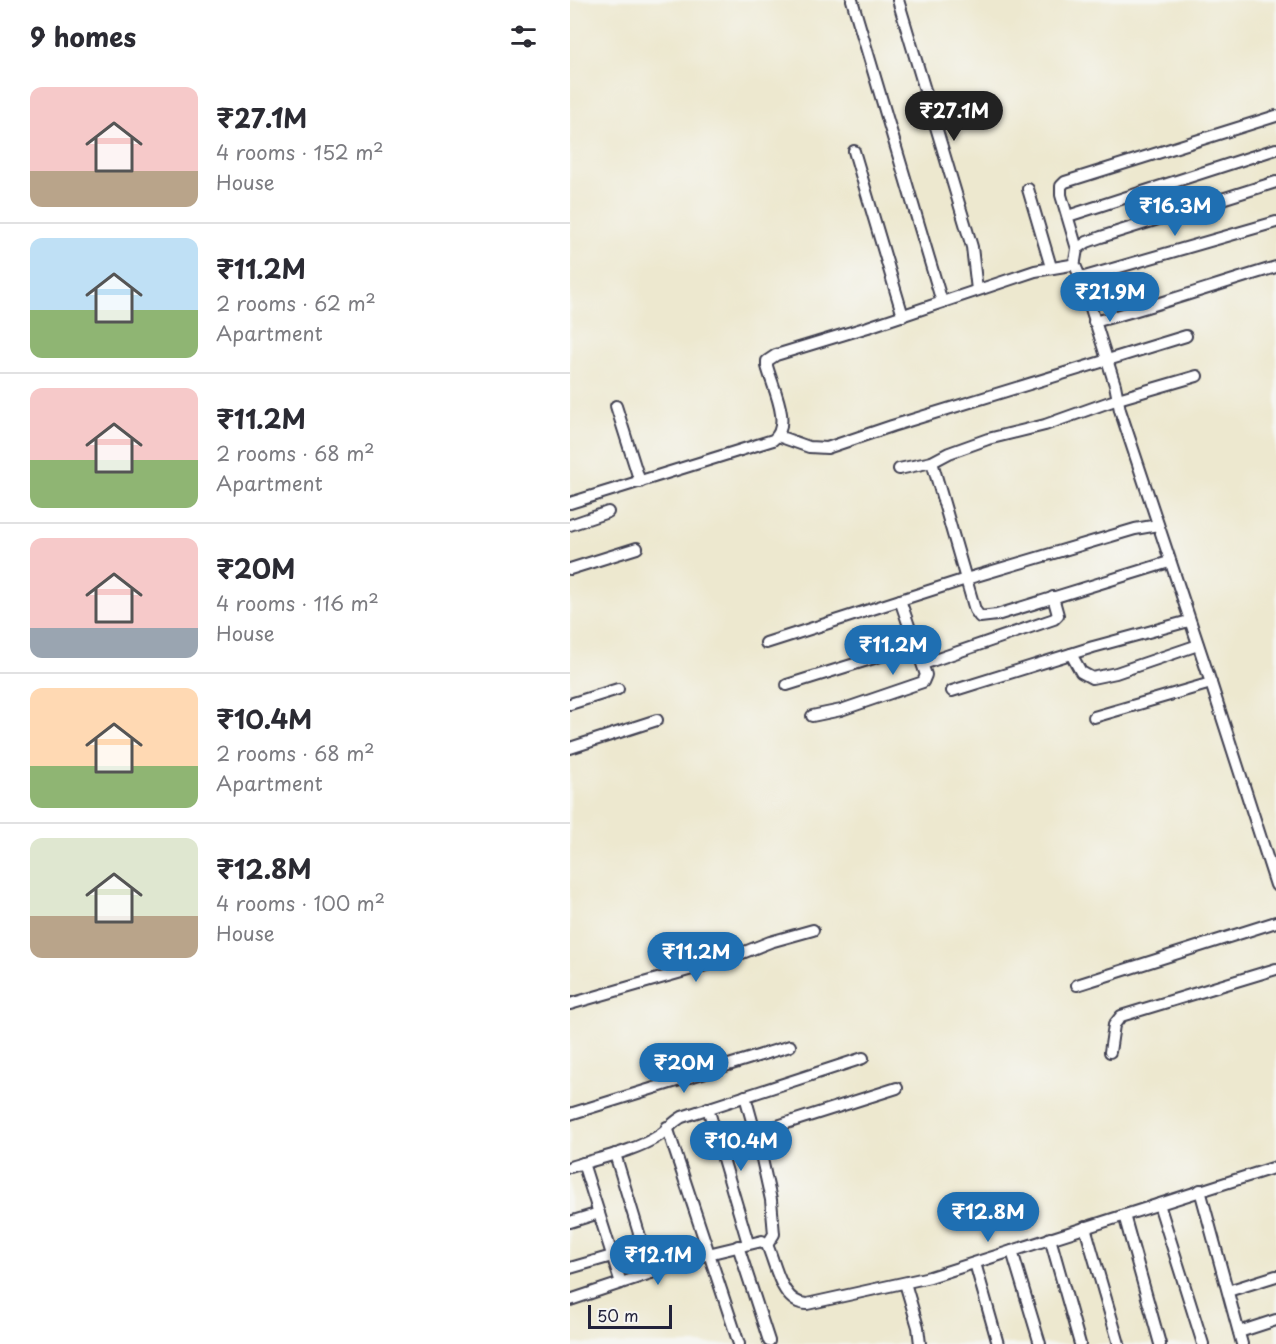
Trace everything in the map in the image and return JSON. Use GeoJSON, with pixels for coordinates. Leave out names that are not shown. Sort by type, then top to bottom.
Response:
{"type":"FeatureCollection","features":[{"type":"Feature","properties":{"kind":"street"},"geometry":{"type":"LineString","coordinates":[[852,0],[942,302]]}},
{"type":"Feature","properties":{"kind":"street"},"geometry":{"type":"LineString","coordinates":[[898,0],[972,247],[977,290]]}},
{"type":"Feature","properties":{"kind":"street"},"geometry":{"type":"LineString","coordinates":[[1276,116],[1070,179],[1061,186],[1077,249],[1074,263],[1081,278],[1169,562],[1211,682],[1276,885]]}},
{"type":"Feature","properties":{"kind":"street"},"geometry":{"type":"LineString","coordinates":[[1068,216],[1276,149]]}},
{"type":"Feature","properties":{"kind":"street"},"geometry":{"type":"LineString","coordinates":[[854,151],[903,316]]}},
{"type":"Feature","properties":{"kind":"street"},"geometry":{"type":"LineString","coordinates":[[1077,249],[1101,237],[1276,182]]}},
{"type":"Feature","properties":{"kind":"street"},"geometry":{"type":"LineString","coordinates":[[1028,189],[1051,267]]}},
{"type":"Feature","properties":{"kind":"street"},"geometry":{"type":"LineString","coordinates":[[1081,278],[1276,222]]}},
{"type":"Feature","properties":{"kind":"street"},"geometry":{"type":"LineString","coordinates":[[570,503],[765,443],[778,436],[781,432],[782,421],[766,366],[771,357],[1051,267],[1074,263]]}},
{"type":"Feature","properties":{"kind":"street"},"geometry":{"type":"LineString","coordinates":[[1094,322],[1276,267]]}},
{"type":"Feature","properties":{"kind":"street"},"geometry":{"type":"LineString","coordinates":[[778,436],[808,447],[827,448],[1186,336]]}},
{"type":"Feature","properties":{"kind":"street"},"geometry":{"type":"LineString","coordinates":[[899,469],[932,462],[949,453],[988,439],[1045,425],[1118,399],[1197,376]]}},
{"type":"Feature","properties":{"kind":"street"},"geometry":{"type":"LineString","coordinates":[[616,406],[640,482]]}},
{"type":"Feature","properties":{"kind":"street"},"geometry":{"type":"LineString","coordinates":[[932,462],[975,610],[980,617],[997,615],[1169,562]]}},
{"type":"Feature","properties":{"kind":"street"},"geometry":{"type":"LineString","coordinates":[[570,525],[608,512]]}},
{"type":"Feature","properties":{"kind":"street"},"geometry":{"type":"LineString","coordinates":[[766,643],[966,579],[1135,529],[1158,525]]}},
{"type":"Feature","properties":{"kind":"street"},"geometry":{"type":"LineString","coordinates":[[570,569],[637,548]]}},
{"type":"Feature","properties":{"kind":"street"},"geometry":{"type":"LineString","coordinates":[[923,664],[1054,619],[1058,615],[1053,597]]}},
{"type":"Feature","properties":{"kind":"street"},"geometry":{"type":"LineString","coordinates":[[812,716],[841,710],[923,682],[926,675],[923,664],[900,600]]}},
{"type":"Feature","properties":{"kind":"street"},"geometry":{"type":"LineString","coordinates":[[952,691],[1189,621]]}},
{"type":"Feature","properties":{"kind":"street"},"geometry":{"type":"LineString","coordinates":[[788,685],[916,645]]}},
{"type":"Feature","properties":{"kind":"street"},"geometry":{"type":"LineString","coordinates":[[1071,654],[1081,672],[1092,678],[1116,673],[1198,645]]}},
{"type":"Feature","properties":{"kind":"street"},"geometry":{"type":"LineString","coordinates":[[1094,717],[1211,682]]}},
{"type":"Feature","properties":{"kind":"street"},"geometry":{"type":"LineString","coordinates":[[570,704],[618,689]]}},
{"type":"Feature","properties":{"kind":"street"},"geometry":{"type":"LineString","coordinates":[[570,748],[657,720]]}},
{"type":"Feature","properties":{"kind":"street"},"geometry":{"type":"LineString","coordinates":[[1077,985],[1276,922]]}},
{"type":"Feature","properties":{"kind":"street"},"geometry":{"type":"LineString","coordinates":[[570,1004],[727,959],[770,942],[813,930]]}},
{"type":"Feature","properties":{"kind":"street"},"geometry":{"type":"LineString","coordinates":[[1110,1052],[1114,1024],[1121,1016],[1276,969]]}},
{"type":"Feature","properties":{"kind":"street"},"geometry":{"type":"LineString","coordinates":[[570,1114],[790,1046]]}},
{"type":"Feature","properties":{"kind":"street"},"geometry":{"type":"LineString","coordinates":[[570,1167],[615,1154],[661,1134],[682,1117],[863,1058]]}},
{"type":"Feature","properties":{"kind":"street"},"geometry":{"type":"LineString","coordinates":[[755,1133],[897,1088]]}},
{"type":"Feature","properties":{"kind":"street"},"geometry":{"type":"LineString","coordinates":[[745,1096],[771,1200],[774,1234],[767,1245]]}},
{"type":"Feature","properties":{"kind":"street"},"geometry":{"type":"LineString","coordinates":[[708,1108],[769,1341]]}},
{"type":"Feature","properties":{"kind":"street"},"geometry":{"type":"LineString","coordinates":[[667,1127],[739,1344]]}},
{"type":"Feature","properties":{"kind":"street"},"geometry":{"type":"LineString","coordinates":[[615,1154],[651,1273]]}},
{"type":"Feature","properties":{"kind":"street"},"geometry":{"type":"LineString","coordinates":[[584,1163],[621,1283]]}},
{"type":"Feature","properties":{"kind":"street"},"geometry":{"type":"LineString","coordinates":[[570,1300],[708,1254],[762,1241],[767,1245],[783,1286],[800,1304],[930,1277],[1276,1167]]}},
{"type":"Feature","properties":{"kind":"street"},"geometry":{"type":"LineString","coordinates":[[1200,1190],[1242,1344]]}},
{"type":"Feature","properties":{"kind":"street"},"geometry":{"type":"LineString","coordinates":[[1159,1204],[1203,1344]]}},
{"type":"Feature","properties":{"kind":"street"},"geometry":{"type":"LineString","coordinates":[[570,1222],[599,1213]]}},
{"type":"Feature","properties":{"kind":"street"},"geometry":{"type":"LineString","coordinates":[[1124,1215],[1160,1344]]}},
{"type":"Feature","properties":{"kind":"street"},"geometry":{"type":"LineString","coordinates":[[1085,1227],[1119,1344]]}},
{"type":"Feature","properties":{"kind":"street"},"geometry":{"type":"LineString","coordinates":[[1050,1238],[1080,1344]]}},
{"type":"Feature","properties":{"kind":"street"},"geometry":{"type":"LineString","coordinates":[[1012,1251],[1040,1344]]}},
{"type":"Feature","properties":{"kind":"street"},"geometry":{"type":"LineString","coordinates":[[570,1268],[612,1256]]}},
{"type":"Feature","properties":{"kind":"street"},"geometry":{"type":"LineString","coordinates":[[975,1263],[998,1344]]}},
{"type":"Feature","properties":{"kind":"street"},"geometry":{"type":"LineString","coordinates":[[1228,1291],[1276,1276]]}},
{"type":"Feature","properties":{"kind":"street"},"geometry":{"type":"LineString","coordinates":[[905,1283],[918,1327],[920,1344]]}},
{"type":"Feature","properties":{"kind":"street"},"geometry":{"type":"LineString","coordinates":[[1239,1332],[1276,1320]]}}]}
